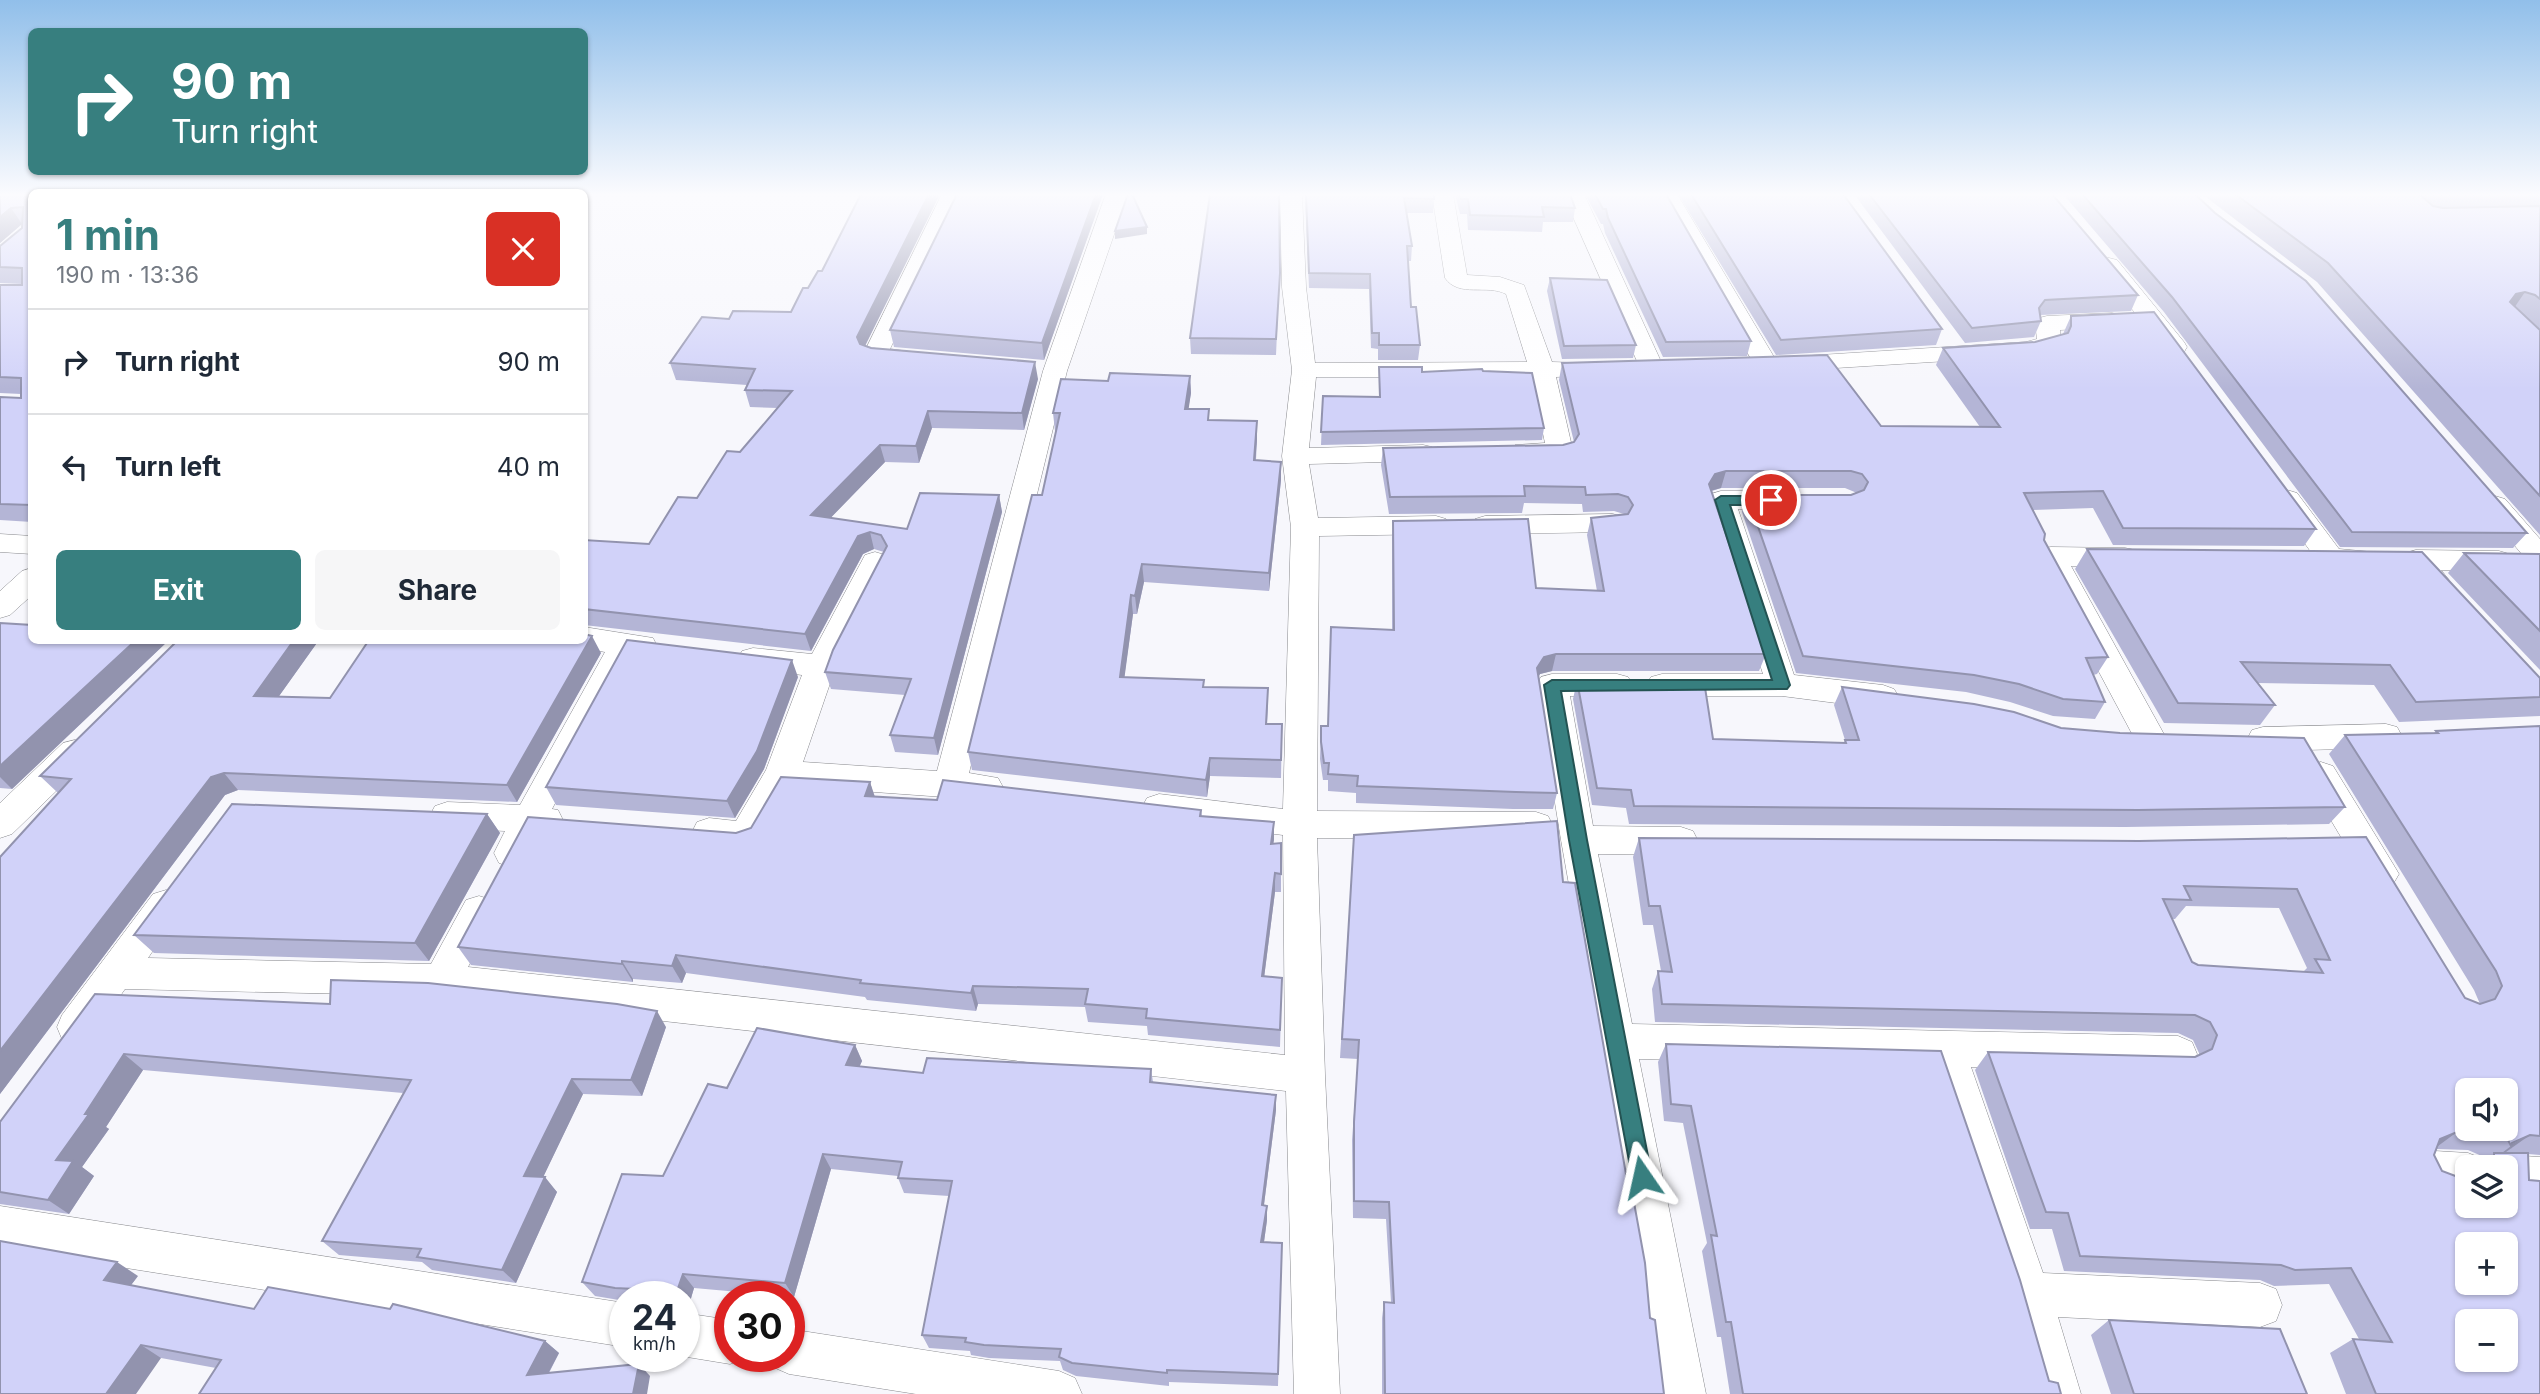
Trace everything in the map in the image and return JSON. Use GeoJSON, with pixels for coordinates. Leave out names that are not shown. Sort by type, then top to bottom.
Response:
{"type":"FeatureCollection","features":[{"type":"Feature","properties":{"kind":"street"},"geometry":{"type":"LineString","coordinates":[[921,259],[875,355],[931,360]]}},
{"type":"Feature","properties":{"kind":"street"},"geometry":{"type":"LineString","coordinates":[[950,783],[1041,370],[1089,259]]}},
{"type":"Feature","properties":{"kind":"street"},"geometry":{"type":"LineString","coordinates":[[1293,259],[1304,370],[1295,456],[1305,527],[1300,824],[1304,1075],[1317,1394]]}},
{"type":"Feature","properties":{"kind":"street"},"geometry":{"type":"LineString","coordinates":[[1453,259],[1456,278],[1466,283],[1498,282],[1516,290],[1542,370],[1560,451],[1504,452]]}},
{"type":"Feature","properties":{"kind":"street"},"geometry":{"type":"LineString","coordinates":[[1602,259],[1651,368]]}},
{"type":"Feature","properties":{"kind":"street"},"geometry":{"type":"LineString","coordinates":[[1705,259],[1768,366]]}},
{"type":"Feature","properties":{"kind":"street"},"geometry":{"type":"LineString","coordinates":[[2104,259],[2186,362]]}},
{"type":"Feature","properties":{"kind":"street"},"geometry":{"type":"LineString","coordinates":[[1742,366],[2027,349],[2049,343],[2047,323],[2154,319]]}},
{"type":"Feature","properties":{"kind":"street"},"geometry":{"type":"LineString","coordinates":[[1942,332],[1957,353]]}},
{"type":"Feature","properties":{"kind":"street"},"geometry":{"type":"LineString","coordinates":[[1304,370],[1677,368]]}},
{"type":"Feature","properties":{"kind":"street"},"geometry":{"type":"LineString","coordinates":[[1295,456],[1448,453]]}},
{"type":"Feature","properties":{"kind":"street"},"geometry":{"type":"LineString","coordinates":[[2274,482],[2317,558],[2416,561],[2540,559]]}},
{"type":"Feature","properties":{"kind":"street"},"geometry":{"type":"LineString","coordinates":[[2477,485],[2540,559]]}},
{"type":"Feature","properties":{"kind":"street"},"geometry":{"type":"LineString","coordinates":[[1782,685],[1721,500],[1817,500]]}},
{"type":"Feature","properties":{"kind":"street"},"geometry":{"type":"LineString","coordinates":[[1305,527],[1612,523]]}},
{"type":"Feature","properties":{"kind":"street"},"geometry":{"type":"LineString","coordinates":[[0,543],[28,545]]}},
{"type":"Feature","properties":{"kind":"street"},"geometry":{"type":"LineString","coordinates":[[2108,736],[2163,737],[2051,556],[2149,557]]}},
{"type":"Feature","properties":{"kind":"street"},"geometry":{"type":"LineString","coordinates":[[2416,561],[2454,601]]}},
{"type":"Feature","properties":{"kind":"street"},"geometry":{"type":"LineString","coordinates":[[678,830],[745,835],[782,773],[821,666],[875,562]]}},
{"type":"Feature","properties":{"kind":"street"},"geometry":{"type":"LineString","coordinates":[[0,608],[28,582]]}},
{"type":"Feature","properties":{"kind":"street"},"geometry":{"type":"LineString","coordinates":[[588,639],[676,650]]}},
{"type":"Feature","properties":{"kind":"street"},"geometry":{"type":"LineString","coordinates":[[442,980],[624,644]]}},
{"type":"Feature","properties":{"kind":"street"},"geometry":{"type":"LineString","coordinates":[[729,656],[821,666]]}},
{"type":"Feature","properties":{"kind":"street"},"geometry":{"type":"LineString","coordinates":[[1684,1394],[1577,833],[1552,685],[1782,685],[1913,701]]}},
{"type":"Feature","properties":{"kind":"street"},"geometry":{"type":"LineString","coordinates":[[0,824],[101,727]]}},
{"type":"Feature","properties":{"kind":"street"},"geometry":{"type":"LineString","coordinates":[[2231,738],[2300,741],[2414,735]]}},
{"type":"Feature","properties":{"kind":"street"},"geometry":{"type":"LineString","coordinates":[[2300,741],[2396,898]]}},
{"type":"Feature","properties":{"kind":"street"},"geometry":{"type":"LineString","coordinates":[[782,773],[950,783],[1017,791]]}},
{"type":"Feature","properties":{"kind":"street"},"geometry":{"type":"LineString","coordinates":[[1125,803],[1300,824],[1577,833],[1714,841]]}},
{"type":"Feature","properties":{"kind":"street"},"geometry":{"type":"LineString","coordinates":[[418,814],[583,823]]}},
{"type":"Feature","properties":{"kind":"street"},"geometry":{"type":"LineString","coordinates":[[2319,840],[2361,840]]}},
{"type":"Feature","properties":{"kind":"street"},"geometry":{"type":"LineString","coordinates":[[58,1051],[181,884]]}},
{"type":"Feature","properties":{"kind":"street"},"geometry":{"type":"LineString","coordinates":[[116,973],[442,980],[1304,1075]]}},
{"type":"Feature","properties":{"kind":"street"},"geometry":{"type":"LineString","coordinates":[[1616,1041],[2178,1054]]}},
{"type":"Feature","properties":{"kind":"street"},"geometry":{"type":"LineString","coordinates":[[1945,1048],[2029,1294],[2058,1394]]}},
{"type":"Feature","properties":{"kind":"street"},"geometry":{"type":"LineString","coordinates":[[2518,1176],[2540,1177]]}},
{"type":"Feature","properties":{"kind":"street"},"geometry":{"type":"LineString","coordinates":[[0,1227],[609,1322]]}},
{"type":"Feature","properties":{"kind":"street"},"geometry":{"type":"LineString","coordinates":[[2029,1294],[2260,1305]]}},
{"type":"Feature","properties":{"kind":"street"},"geometry":{"type":"LineString","coordinates":[[805,1354],[1059,1394]]}},
{"type":"Feature","properties":{"kind":"building"},"geometry":{"type":"Polygon","coordinates":[[[0,259],[28,259],[28,505],[0,504],[0,397],[21,398],[21,378],[0,377],[0,285],[22,285],[22,268],[0,267],[0,259]]]}},
{"type":"Feature","properties":{"kind":"building"},"geometry":{"type":"Polygon","coordinates":[[[828,259],[896,259],[857,337],[860,344],[871,348],[1035,362],[1022,413],[928,411],[916,446],[880,445],[811,515],[907,529],[920,493],[999,495],[934,738],[890,735],[911,679],[825,672],[833,650],[887,546],[881,535],[870,532],[858,536],[805,634],[588,609],[588,540],[649,544],[678,497],[697,498],[727,451],[740,452],[792,391],[745,390],[755,369],[670,363],[702,317],[729,319],[733,311],[791,312],[803,288],[808,288],[818,271],[822,271],[828,259]]]}},
{"type":"Feature","properties":{"kind":"building"},"geometry":{"type":"Polygon","coordinates":[[[925,259],[1072,259],[1042,343],[890,330],[925,259]]]}},
{"type":"Feature","properties":{"kind":"building"},"geometry":{"type":"Polygon","coordinates":[[[1201,259],[1280,259],[1276,339],[1190,338],[1201,259]]]}},
{"type":"Feature","properties":{"kind":"building"},"geometry":{"type":"Polygon","coordinates":[[[1308,259],[1408,259],[1411,307],[1416,307],[1420,345],[1379,345],[1379,333],[1372,333],[1370,274],[1309,273],[1308,259]]]}},
{"type":"Feature","properties":{"kind":"building"},"geometry":{"type":"Polygon","coordinates":[[[1627,259],[1704,259],[1751,341],[1666,342],[1627,259]]]}},
{"type":"Feature","properties":{"kind":"building"},"geometry":{"type":"Polygon","coordinates":[[[1731,259],[1891,259],[1942,329],[1781,340],[1731,259]]]}},
{"type":"Feature","properties":{"kind":"building"},"geometry":{"type":"Polygon","coordinates":[[[1919,259],[2107,259],[2138,295],[2045,300],[2039,308],[2041,321],[1972,328],[1919,259]]]}},
{"type":"Feature","properties":{"kind":"building"},"geometry":{"type":"Polygon","coordinates":[[[2139,259],[2277,259],[2306,281],[2527,533],[2352,532],[2172,297],[2139,259]]]}},
{"type":"Feature","properties":{"kind":"building"},"geometry":{"type":"Polygon","coordinates":[[[2323,259],[2540,259],[2540,299],[2525,292],[2516,294],[2510,302],[2540,330],[2540,496],[2323,259]]]}},
{"type":"Feature","properties":{"kind":"building"},"geometry":{"type":"Polygon","coordinates":[[[1550,278],[1607,280],[1636,345],[1564,346],[1550,278]]]}},
{"type":"Feature","properties":{"kind":"building"},"geometry":{"type":"Polygon","coordinates":[[[2154,312],[2316,529],[2123,528],[2103,491],[2024,493],[2045,534],[2044,540],[2108,657],[2086,658],[2105,702],[2063,699],[2019,684],[1974,675],[1803,656],[1747,495],[1851,495],[1864,490],[1868,482],[1862,474],[1851,471],[1726,471],[1715,474],[1709,484],[1766,654],[1556,654],[1544,657],[1537,668],[1557,793],[1357,786],[1358,776],[1328,774],[1329,763],[1324,763],[1321,726],[1328,726],[1331,627],[1394,630],[1393,521],[1528,519],[1536,588],[1604,591],[1591,518],[1628,514],[1633,505],[1628,497],[1618,494],[1586,495],[1585,487],[1524,486],[1525,496],[1390,497],[1383,448],[1563,445],[1574,442],[1579,434],[1562,363],[1827,355],[1881,426],[2000,427],[1943,348],[2035,342],[2068,333],[2071,316],[2154,312]]]}},
{"type":"Feature","properties":{"kind":"building"},"geometry":{"type":"Polygon","coordinates":[[[1379,367],[1422,367],[1422,372],[1482,369],[1532,373],[1544,428],[1321,432],[1323,396],[1380,397],[1379,367]]]}},
{"type":"Feature","properties":{"kind":"building"},"geometry":{"type":"Polygon","coordinates":[[[1110,373],[1190,376],[1185,409],[1209,409],[1208,420],[1257,421],[1254,460],[1281,462],[1269,573],[1142,564],[1135,596],[1131,595],[1120,677],[1204,680],[1203,687],[1268,688],[1266,724],[1282,724],[1281,760],[1210,758],[1206,780],[968,752],[1032,495],[1042,495],[1060,413],[1053,413],[1061,379],[1108,381],[1110,373]]]}},
{"type":"Feature","properties":{"kind":"building"},"geometry":{"type":"Polygon","coordinates":[[[2087,549],[2422,552],[2540,678],[2540,697],[2416,702],[2390,665],[2241,662],[2275,705],[2178,703],[2087,549]]]}},
{"type":"Feature","properties":{"kind":"building"},"geometry":{"type":"Polygon","coordinates":[[[2464,553],[2540,554],[2540,631],[2464,553]]]}},
{"type":"Feature","properties":{"kind":"building"},"geometry":{"type":"Polygon","coordinates":[[[0,623],[28,625],[28,644],[132,644],[0,766],[0,623]]]}},
{"type":"Feature","properties":{"kind":"building"},"geometry":{"type":"Polygon","coordinates":[[[627,640],[792,660],[757,751],[727,801],[546,787],[627,640]]]}},
{"type":"Feature","properties":{"kind":"building"},"geometry":{"type":"Polygon","coordinates":[[[174,644],[291,644],[254,696],[330,698],[366,644],[587,644],[507,785],[224,773],[211,777],[0,1051],[0,857],[71,779],[40,776],[174,644]]]}},
{"type":"Feature","properties":{"kind":"building"},"geometry":{"type":"Polygon","coordinates":[[[1577,681],[1704,681],[1713,739],[1846,743],[1845,740],[1859,740],[1842,687],[1974,704],[2014,712],[2061,728],[2120,733],[2304,738],[2345,807],[2138,810],[1634,806],[1631,790],[1597,788],[1577,681]]]}},
{"type":"Feature","properties":{"kind":"building"},"geometry":{"type":"Polygon","coordinates":[[[2540,726],[2540,1136],[2530,1135],[2518,1140],[2518,1078],[2455,1078],[2455,1133],[2440,1139],[2434,1155],[2442,1171],[2455,1176],[2455,1218],[2518,1218],[2518,1155],[2494,1153],[2528,1153],[2529,1180],[2540,1181],[2540,1394],[2376,1394],[2353,1339],[2392,1342],[2351,1268],[2295,1270],[2281,1265],[2080,1256],[2068,1213],[2046,1212],[1988,1052],[2195,1057],[2212,1049],[2217,1035],[2210,1022],[2195,1015],[1662,1004],[1658,971],[1672,972],[1660,906],[1649,906],[1639,838],[2139,841],[2366,837],[2465,998],[2480,1004],[2495,999],[2502,986],[2496,971],[2345,735],[2438,733],[2436,731],[2540,726]],[[2184,886],[2191,900],[2163,899],[2192,962],[2198,965],[2323,973],[2315,959],[2330,960],[2297,889],[2184,886]]]}},
{"type":"Feature","properties":{"kind":"building"},"geometry":{"type":"Polygon","coordinates":[[[781,777],[870,782],[865,796],[937,800],[943,780],[1201,810],[1200,816],[1274,822],[1271,844],[1281,843],[1281,874],[1275,873],[1262,976],[1282,978],[1280,1030],[1146,1018],[1147,1009],[1085,1004],[1088,989],[973,986],[971,993],[860,983],[861,980],[676,955],[672,966],[622,961],[622,964],[458,947],[528,817],[736,833],[751,828],[781,777]]]}},
{"type":"Feature","properties":{"kind":"building"},"geometry":{"type":"Polygon","coordinates":[[[232,804],[487,814],[415,943],[134,935],[232,804]]]}},
{"type":"Feature","properties":{"kind":"building"},"geometry":{"type":"Polygon","coordinates":[[[1557,821],[1563,882],[1575,883],[1630,1197],[1633,1197],[1645,1263],[1650,1318],[1655,1320],[1664,1394],[1385,1394],[1384,1302],[1394,1303],[1389,1202],[1354,1201],[1354,1122],[1359,1040],[1342,1039],[1354,835],[1557,821]]]}},
{"type":"Feature","properties":{"kind":"building"},"geometry":{"type":"Polygon","coordinates":[[[331,980],[428,983],[657,1011],[631,1080],[572,1079],[524,1176],[545,1177],[502,1270],[417,1257],[421,1249],[322,1241],[411,1080],[124,1054],[85,1114],[89,1114],[56,1160],[73,1161],[48,1200],[0,1192],[0,1122],[95,994],[330,1004],[331,980]]]}},
{"type":"Feature","properties":{"kind":"building"},"geometry":{"type":"Polygon","coordinates":[[[757,1028],[855,1045],[846,1065],[923,1073],[927,1058],[1151,1069],[1150,1082],[1276,1095],[1262,1205],[1267,1206],[1261,1242],[1282,1243],[1278,1374],[1167,1370],[1167,1373],[1072,1363],[1059,1357],[1061,1349],[984,1345],[965,1342],[966,1338],[922,1335],[952,1181],[898,1178],[902,1162],[823,1154],[786,1281],[683,1274],[681,1281],[609,1281],[609,1287],[582,1282],[622,1174],[663,1176],[708,1084],[727,1088],[757,1028]]]}},
{"type":"Feature","properties":{"kind":"building"},"geometry":{"type":"Polygon","coordinates":[[[1666,1044],[1941,1051],[2020,1280],[2049,1381],[2058,1383],[2061,1394],[1743,1394],[1731,1322],[1726,1322],[1711,1235],[1717,1236],[1691,1106],[1671,1104],[1666,1044]]]}},
{"type":"Feature","properties":{"kind":"building"},"geometry":{"type":"Polygon","coordinates":[[[0,1241],[117,1262],[104,1280],[254,1309],[268,1287],[390,1309],[393,1304],[545,1341],[527,1375],[609,1367],[609,1372],[637,1372],[633,1394],[199,1394],[221,1360],[141,1345],[106,1394],[0,1394],[0,1241]]]}},
{"type":"Feature","properties":{"kind":"building"},"geometry":{"type":"Polygon","coordinates":[[[2109,1320],[2280,1329],[2307,1394],[2134,1394],[2109,1320]]]}},
{"type":"Feature","properties":{"kind":"route"},"geometry":{"type":"LineString","coordinates":[[1642,1177],[1578,840],[1552,685],[1782,685],[1721,500],[1771,500]]}}]}
